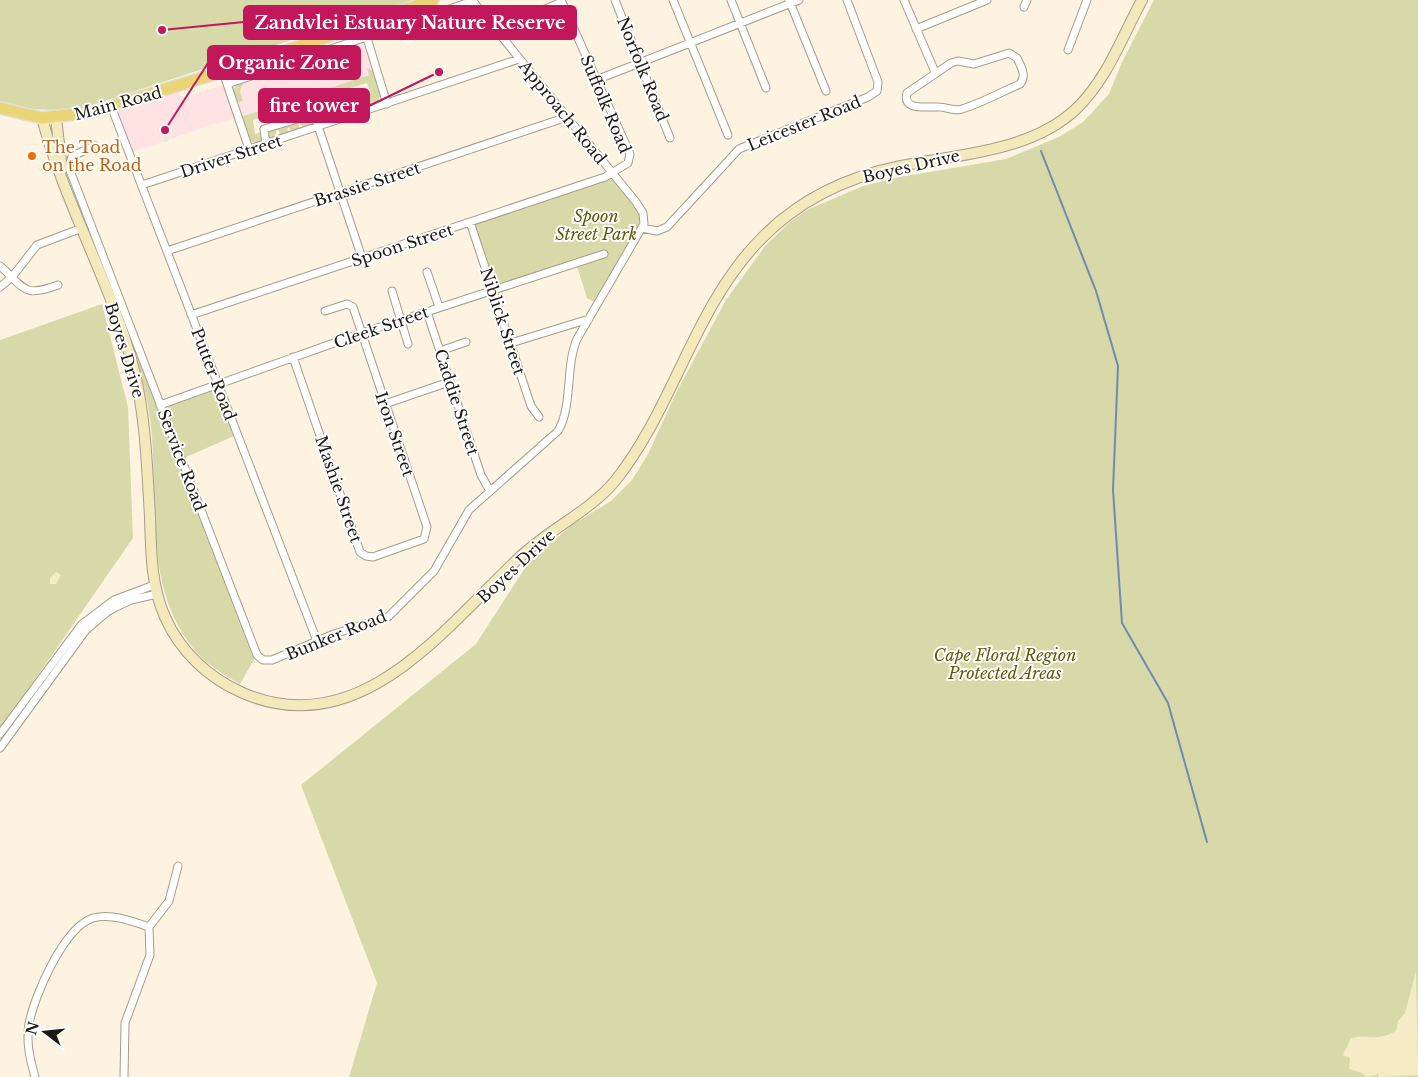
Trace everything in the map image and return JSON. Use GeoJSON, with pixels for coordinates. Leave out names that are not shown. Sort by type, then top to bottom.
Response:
{"type":"FeatureCollection","features":[{"type":"Feature","properties":{"kind":"main road","name":"Main Road"},"geometry":{"type":"LineString","coordinates":[[0,108],[42,118],[56,118],[111,106],[223,72],[433,0]]}},
{"type":"Feature","properties":{"kind":"main road","name":"Boyes Drive"},"geometry":{"type":"LineString","coordinates":[[42,118],[66,178],[82,228],[125,341],[139,392],[146,448],[155,590],[171,630],[196,662],[227,685],[248,695],[288,704],[314,704],[339,700],[358,693],[391,675],[454,625],[539,540],[595,500],[611,485],[643,439],[712,306],[736,268],[768,231],[816,196],[858,177],[900,166],[1014,143],[1053,126],[1075,110],[1095,87],[1142,0]]}},
{"type":"Feature","properties":{"kind":"main road","name":"Boyes Drive"},"geometry":{"type":"LineString","coordinates":[[56,118],[66,178]]}},
{"type":"Feature","properties":{"kind":"street","name":"Norfolk Road"},"geometry":{"type":"LineString","coordinates":[[615,0],[670,138]]}},
{"type":"Feature","properties":{"kind":"street"},"geometry":{"type":"LineString","coordinates":[[673,0],[728,135]]}},
{"type":"Feature","properties":{"kind":"street"},"geometry":{"type":"LineString","coordinates":[[731,0],[766,88]]}},
{"type":"Feature","properties":{"kind":"street"},"geometry":{"type":"LineString","coordinates":[[596,80],[799,0]]}},
{"type":"Feature","properties":{"kind":"street","name":"Leicester Road"},"geometry":{"type":"LineString","coordinates":[[642,228],[657,231],[667,227],[739,149],[868,97],[878,89],[871,62],[847,0]]}},
{"type":"Feature","properties":{"kind":"street"},"geometry":{"type":"LineString","coordinates":[[904,0],[935,72]]}},
{"type":"Feature","properties":{"kind":"street"},"geometry":{"type":"LineString","coordinates":[[916,29],[987,0]]}},
{"type":"Feature","properties":{"kind":"street"},"geometry":{"type":"LineString","coordinates":[[1068,50],[1087,0]]}},
{"type":"Feature","properties":{"kind":"street"},"geometry":{"type":"LineString","coordinates":[[227,84],[472,1]]}},
{"type":"Feature","properties":{"kind":"street","name":"Approach Road"},"geometry":{"type":"LineString","coordinates":[[472,1],[642,210],[644,220],[642,228]]}},
{"type":"Feature","properties":{"kind":"street"},"geometry":{"type":"LineString","coordinates":[[495,30],[561,1]]}},
{"type":"Feature","properties":{"kind":"street","name":"Suffolk Road"},"geometry":{"type":"LineString","coordinates":[[561,1],[630,154],[628,163],[612,172]]}},
{"type":"Feature","properties":{"kind":"street"},"geometry":{"type":"LineString","coordinates":[[790,2],[826,90]]}},
{"type":"Feature","properties":{"kind":"street"},"geometry":{"type":"LineString","coordinates":[[417,5],[422,19]]}},
{"type":"Feature","properties":{"kind":"street"},"geometry":{"type":"LineString","coordinates":[[366,38],[387,104]]}},
{"type":"Feature","properties":{"kind":"street"},"geometry":{"type":"LineString","coordinates":[[1012,54],[1017,58],[1023,78],[1020,84],[961,110],[941,106],[922,108],[909,104],[906,98],[907,93],[935,72],[954,61],[974,64],[1012,54]]}},
{"type":"Feature","properties":{"kind":"street","name":"Driver Street"},"geometry":{"type":"LineString","coordinates":[[142,185],[519,58]]}},
{"type":"Feature","properties":{"kind":"street"},"geometry":{"type":"LineString","coordinates":[[223,72],[250,149]]}},
{"type":"Feature","properties":{"kind":"street"},"geometry":{"type":"LineString","coordinates":[[266,144],[264,129],[314,116],[363,96],[368,110]]}},
{"type":"Feature","properties":{"kind":"street","name":"Putter Road"},"geometry":{"type":"LineString","coordinates":[[111,106],[317,641]]}},
{"type":"Feature","properties":{"kind":"street"},"geometry":{"type":"LineString","coordinates":[[314,116],[362,258]]}},
{"type":"Feature","properties":{"kind":"street","name":"Brassie Street"},"geometry":{"type":"LineString","coordinates":[[167,251],[567,117]]}},
{"type":"Feature","properties":{"kind":"street","name":"Service Road"},"geometry":{"type":"LineString","coordinates":[[95,146],[72,156],[66,178],[160,404],[254,650],[260,658]]}},
{"type":"Feature","properties":{"kind":"street","name":"Spoon Street"},"geometry":{"type":"LineString","coordinates":[[192,315],[606,177],[612,172]]}},
{"type":"Feature","properties":{"kind":"street","name":"Niblick Street"},"geometry":{"type":"LineString","coordinates":[[470,222],[531,406],[539,417]]}},
{"type":"Feature","properties":{"kind":"street"},"geometry":{"type":"LineString","coordinates":[[0,287],[12,277],[38,245],[82,228]]}},
{"type":"Feature","properties":{"kind":"street","name":"Bunker Road"},"geometry":{"type":"LineString","coordinates":[[260,658],[272,660],[317,641],[384,619],[392,614],[434,571],[465,516],[490,491],[551,440],[560,428],[563,420],[574,345],[642,228]]}},
{"type":"Feature","properties":{"kind":"street","name":"Cleek Street"},"geometry":{"type":"LineString","coordinates":[[160,404],[293,356],[604,254]]}},
{"type":"Feature","properties":{"kind":"street"},"geometry":{"type":"LineString","coordinates":[[0,266],[26,290],[35,293],[58,285]]}},
{"type":"Feature","properties":{"kind":"street"},"geometry":{"type":"LineString","coordinates":[[427,272],[439,307]]}},
{"type":"Feature","properties":{"kind":"street"},"geometry":{"type":"LineString","coordinates":[[392,291],[408,344]]}},
{"type":"Feature","properties":{"kind":"street","name":"Iron Street"},"geometry":{"type":"LineString","coordinates":[[325,311],[349,304],[353,307],[427,527],[427,535]]}},
{"type":"Feature","properties":{"kind":"street","name":"Caddie Street"},"geometry":{"type":"LineString","coordinates":[[427,312],[483,480],[490,491]]}},
{"type":"Feature","properties":{"kind":"street"},"geometry":{"type":"LineString","coordinates":[[510,343],[589,319]]}},
{"type":"Feature","properties":{"kind":"street"},"geometry":{"type":"LineString","coordinates":[[440,351],[466,342]]}},
{"type":"Feature","properties":{"kind":"street","name":"Mashie Street"},"geometry":{"type":"LineString","coordinates":[[293,356],[360,552],[366,556],[373,557],[419,542],[427,535]]}},
{"type":"Feature","properties":{"kind":"street"},"geometry":{"type":"LineString","coordinates":[[385,404],[449,382]]}},
{"type":"Feature","properties":{"kind":"street"},"geometry":{"type":"LineString","coordinates":[[0,734],[82,624],[114,600],[155,590]]}},
{"type":"Feature","properties":{"kind":"street"},"geometry":{"type":"LineString","coordinates":[[0,748],[73,646],[90,626],[116,607],[155,590]]}},
{"type":"Feature","properties":{"kind":"street"},"geometry":{"type":"LineString","coordinates":[[124,1077],[124,1023],[150,954],[148,927],[170,901],[178,866]]}},
{"type":"Feature","properties":{"kind":"street"},"geometry":{"type":"LineString","coordinates":[[35,1077],[30,1059],[28,1039],[33,1007],[50,970],[71,933],[80,924],[103,916],[125,919],[148,927]]}},
{"type":"Feature","properties":{"kind":"shaded area"},"geometry":{"type":"Polygon","coordinates":[[[367,38],[377,72],[130,153],[114,112],[178,90],[181,98],[190,96],[367,38]]]}},
{"type":"Feature","properties":{"kind":"green space"},"geometry":{"type":"Polygon","coordinates":[[[0,0],[415,0],[86,107],[53,110],[32,109],[0,101],[0,0]]]}},
{"type":"Feature","properties":{"kind":"green space","name":"Cape Floral Region Protected Areas"},"geometry":{"type":"Polygon","coordinates":[[[1154,0],[1418,0],[1418,1077],[349,1077],[377,983],[301,785],[476,644],[530,560],[572,525],[611,501],[632,480],[648,454],[677,391],[726,300],[765,246],[791,221],[809,209],[863,186],[900,177],[1006,159],[1059,137],[1083,122],[1109,94],[1122,62],[1154,0]]]}},
{"type":"Feature","properties":{"kind":"green space"},"geometry":{"type":"Polygon","coordinates":[[[367,68],[373,71],[381,93],[378,103],[370,106],[367,98],[371,93],[367,83],[314,99],[315,102],[307,105],[305,102],[253,120],[255,134],[262,132],[264,141],[254,143],[249,139],[241,117],[369,75],[367,68]]]}},
{"type":"Feature","properties":{"kind":"green space"},"geometry":{"type":"Polygon","coordinates":[[[251,79],[243,83],[240,91],[243,101],[236,102],[233,92],[236,85],[251,79]]]}},
{"type":"Feature","properties":{"kind":"green space"},"geometry":{"type":"Polygon","coordinates":[[[313,118],[313,125],[304,128],[299,123],[299,130],[292,132],[288,127],[287,134],[281,136],[278,130],[276,131],[276,137],[269,140],[266,134],[268,131],[276,130],[277,127],[284,125],[286,127],[295,121],[298,123],[300,119],[313,118]]]}},
{"type":"Feature","properties":{"kind":"green space","name":"Spoon Street Park"},"geometry":{"type":"Polygon","coordinates":[[[612,172],[644,220],[598,304],[587,298],[576,263],[493,290],[470,222],[612,172]]]}},
{"type":"Feature","properties":{"kind":"green space"},"geometry":{"type":"Polygon","coordinates":[[[102,304],[128,407],[133,538],[0,730],[0,340],[102,304]]]}},
{"type":"Feature","properties":{"kind":"green space"},"geometry":{"type":"Polygon","coordinates":[[[125,318],[255,658],[240,684],[215,668],[198,654],[178,625],[167,600],[156,546],[152,436],[148,406],[125,318]]]}},
{"type":"Feature","properties":{"kind":"green space"},"geometry":{"type":"Polygon","coordinates":[[[212,389],[218,393],[234,436],[184,458],[166,407],[212,389]]]}},
{"type":"Feature","properties":{"kind":"sand"},"geometry":{"type":"Polygon","coordinates":[[[56,572],[61,575],[56,584],[50,584],[50,578],[56,572]]]}},
{"type":"Feature","properties":{"kind":"sand"},"geometry":{"type":"Polygon","coordinates":[[[1416,971],[1418,1075],[1378,1077],[1379,1074],[1367,1077],[1360,1072],[1349,1069],[1350,1058],[1343,1055],[1351,1038],[1378,1037],[1396,1031],[1398,1021],[1405,1013],[1416,971]]]}},
{"type":"Feature","properties":{"kind":"waterway"},"geometry":{"type":"LineString","coordinates":[[1041,151],[1096,291],[1118,366],[1113,490],[1122,623],[1168,703],[1207,842]]}},
{"type":"Feature","properties":{"kind":"place","name":"Zandvlei Estuary Nature Reserve"},"geometry":{"type":"Point","coordinates":[162,30]}},
{"type":"Feature","properties":{"kind":"place","name":"fire tower"},"geometry":{"type":"Point","coordinates":[439,72]}},
{"type":"Feature","properties":{"kind":"place","name":"Organic Zone"},"geometry":{"type":"Point","coordinates":[165,130]}},
{"type":"Feature","properties":{"kind":"place","name":"The Toad on the Road"},"geometry":{"type":"Point","coordinates":[32,156]}}]}
